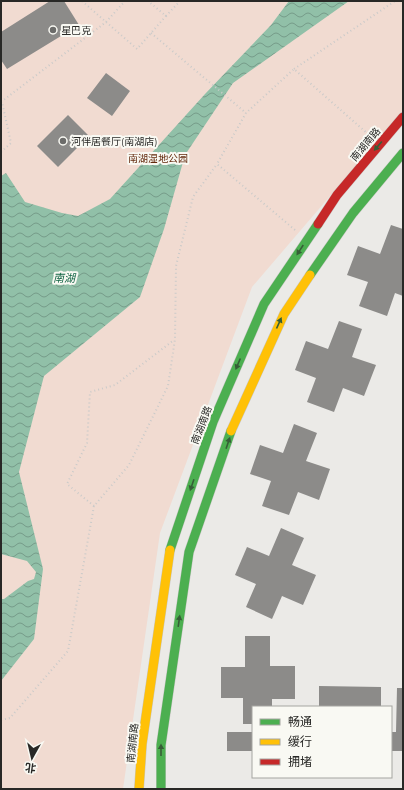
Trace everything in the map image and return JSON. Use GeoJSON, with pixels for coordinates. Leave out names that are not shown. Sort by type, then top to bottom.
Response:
{"type":"FeatureCollection","features":[{"type":"Feature","properties":{"kind":"main road","name":"南湖南路"},"geometry":{"type":"LineString","coordinates":[[139,789],[142,744],[171,546],[213,422],[264,304],[336,195],[403,117]]}},
{"type":"Feature","properties":{"kind":"main road"},"geometry":{"type":"LineString","coordinates":[[162,789],[161,745],[189,552],[232,429],[284,314],[353,213],[403,153]]}},
{"type":"Feature","properties":{"kind":"path"},"geometry":{"type":"LineString","coordinates":[[82,1],[137,49],[180,1]]}},
{"type":"Feature","properties":{"kind":"path"},"geometry":{"type":"LineString","coordinates":[[1,152],[11,143],[2,102],[106,22],[125,1]]}},
{"type":"Feature","properties":{"kind":"path"},"geometry":{"type":"LineString","coordinates":[[148,1],[166,16]]}},
{"type":"Feature","properties":{"kind":"path"},"geometry":{"type":"LineString","coordinates":[[1,720],[10,718],[68,651],[94,506],[129,465],[168,386],[175,339],[176,266],[194,197],[216,164],[246,113],[294,69],[395,1]]}},
{"type":"Feature","properties":{"kind":"path"},"geometry":{"type":"LineString","coordinates":[[151,34],[246,113]]}},
{"type":"Feature","properties":{"kind":"path"},"geometry":{"type":"LineString","coordinates":[[294,69],[380,144]]}},
{"type":"Feature","properties":{"kind":"path"},"geometry":{"type":"LineString","coordinates":[[216,164],[306,240]]}},
{"type":"Feature","properties":{"kind":"path"},"geometry":{"type":"LineString","coordinates":[[94,506],[67,484],[87,443],[90,392],[115,385],[175,339]]}},
{"type":"Feature","properties":{"kind":"green space","name":"南湖湿地公园"},"geometry":{"type":"Polygon","coordinates":[[[1,1],[403,1],[403,111],[252,287],[160,533],[123,789],[1,789],[1,1]]]}},
{"type":"Feature","properties":{"kind":"water","name":"南湖"},"geometry":{"type":"Polygon","coordinates":[[[289,1],[349,1],[233,83],[185,155],[164,229],[140,297],[44,376],[19,472],[43,569],[34,639],[1,681],[1,599],[4,599],[28,581],[34,579],[36,572],[27,561],[1,554],[1,176],[6,173],[25,202],[62,213],[78,216],[110,199],[205,94],[271,25],[289,1]]]}},
{"type":"Feature","properties":{"kind":"building"},"geometry":{"type":"Polygon","coordinates":[[[50,1],[64,1],[79,25],[7,69],[1,60],[1,32],[50,1]]]}},
{"type":"Feature","properties":{"kind":"building"},"geometry":{"type":"Polygon","coordinates":[[[106,73],[130,91],[112,116],[87,98],[106,73]]]}},
{"type":"Feature","properties":{"kind":"building","name":"河伴居餐厅(南湖店)"},"geometry":{"type":"Polygon","coordinates":[[[68,115],[89,136],[58,167],[37,146],[68,115]]]}},
{"type":"Feature","properties":{"kind":"building"},"geometry":{"type":"Polygon","coordinates":[[[391,225],[403,229],[403,296],[395,293],[387,316],[359,306],[368,282],[347,275],[358,246],[380,254],[391,225]]]}},
{"type":"Feature","properties":{"kind":"building"},"geometry":{"type":"Polygon","coordinates":[[[339,321],[362,329],[352,357],[376,365],[364,396],[343,388],[334,412],[307,402],[316,378],[295,370],[306,341],[328,349],[339,321]]]}},
{"type":"Feature","properties":{"kind":"building"},"geometry":{"type":"Polygon","coordinates":[[[294,424],[317,433],[306,461],[330,469],[319,500],[298,492],[289,515],[262,506],[271,481],[250,474],[260,445],[283,453],[294,424]]]}},
{"type":"Feature","properties":{"kind":"building"},"geometry":{"type":"Polygon","coordinates":[[[281,528],[304,538],[292,565],[316,575],[303,605],[282,596],[272,619],[246,607],[256,584],[235,575],[247,547],[269,556],[281,528]]]}},
{"type":"Feature","properties":{"kind":"building"},"geometry":{"type":"Polygon","coordinates":[[[245,636],[270,636],[270,666],[295,666],[295,699],[272,699],[272,706],[252,706],[252,724],[243,724],[243,698],[221,698],[221,667],[245,667],[245,636]]]}},
{"type":"Feature","properties":{"kind":"building"},"geometry":{"type":"Polygon","coordinates":[[[319,686],[381,687],[381,706],[319,706],[319,686]]]}},
{"type":"Feature","properties":{"kind":"building"},"geometry":{"type":"Polygon","coordinates":[[[397,688],[403,688],[403,751],[392,751],[392,732],[396,732],[397,688]]]}},
{"type":"Feature","properties":{"kind":"building"},"geometry":{"type":"Polygon","coordinates":[[[227,732],[252,732],[252,751],[227,751],[227,732]]]}},
{"type":"Feature","properties":{"kind":"traffic: fast"},"geometry":{"type":"LineString","coordinates":[[310,275],[353,213],[403,153]]}},
{"type":"Feature","properties":{"kind":"traffic: fast"},"geometry":{"type":"LineString","coordinates":[[170,550],[213,422],[264,304],[318,224]]}},
{"type":"Feature","properties":{"kind":"traffic: fast"},"geometry":{"type":"LineString","coordinates":[[161,789],[161,745],[189,552],[231,431]]}},
{"type":"Feature","properties":{"kind":"traffic: slow"},"geometry":{"type":"LineString","coordinates":[[231,431],[284,314],[310,275]]}},
{"type":"Feature","properties":{"kind":"traffic: slow"},"geometry":{"type":"LineString","coordinates":[[139,789],[142,744],[170,550]]}},
{"type":"Feature","properties":{"kind":"traffic: jam"},"geometry":{"type":"LineString","coordinates":[[318,224],[337,195],[403,117]]}},
{"type":"Feature","properties":{"kind":"place","name":"星巴克"},"geometry":{"type":"Point","coordinates":[53,30]}},
{"type":"Feature","properties":{"kind":"place","name":"河伴居餐厅(南湖店)"},"geometry":{"type":"Point","coordinates":[63,141]}}]}
